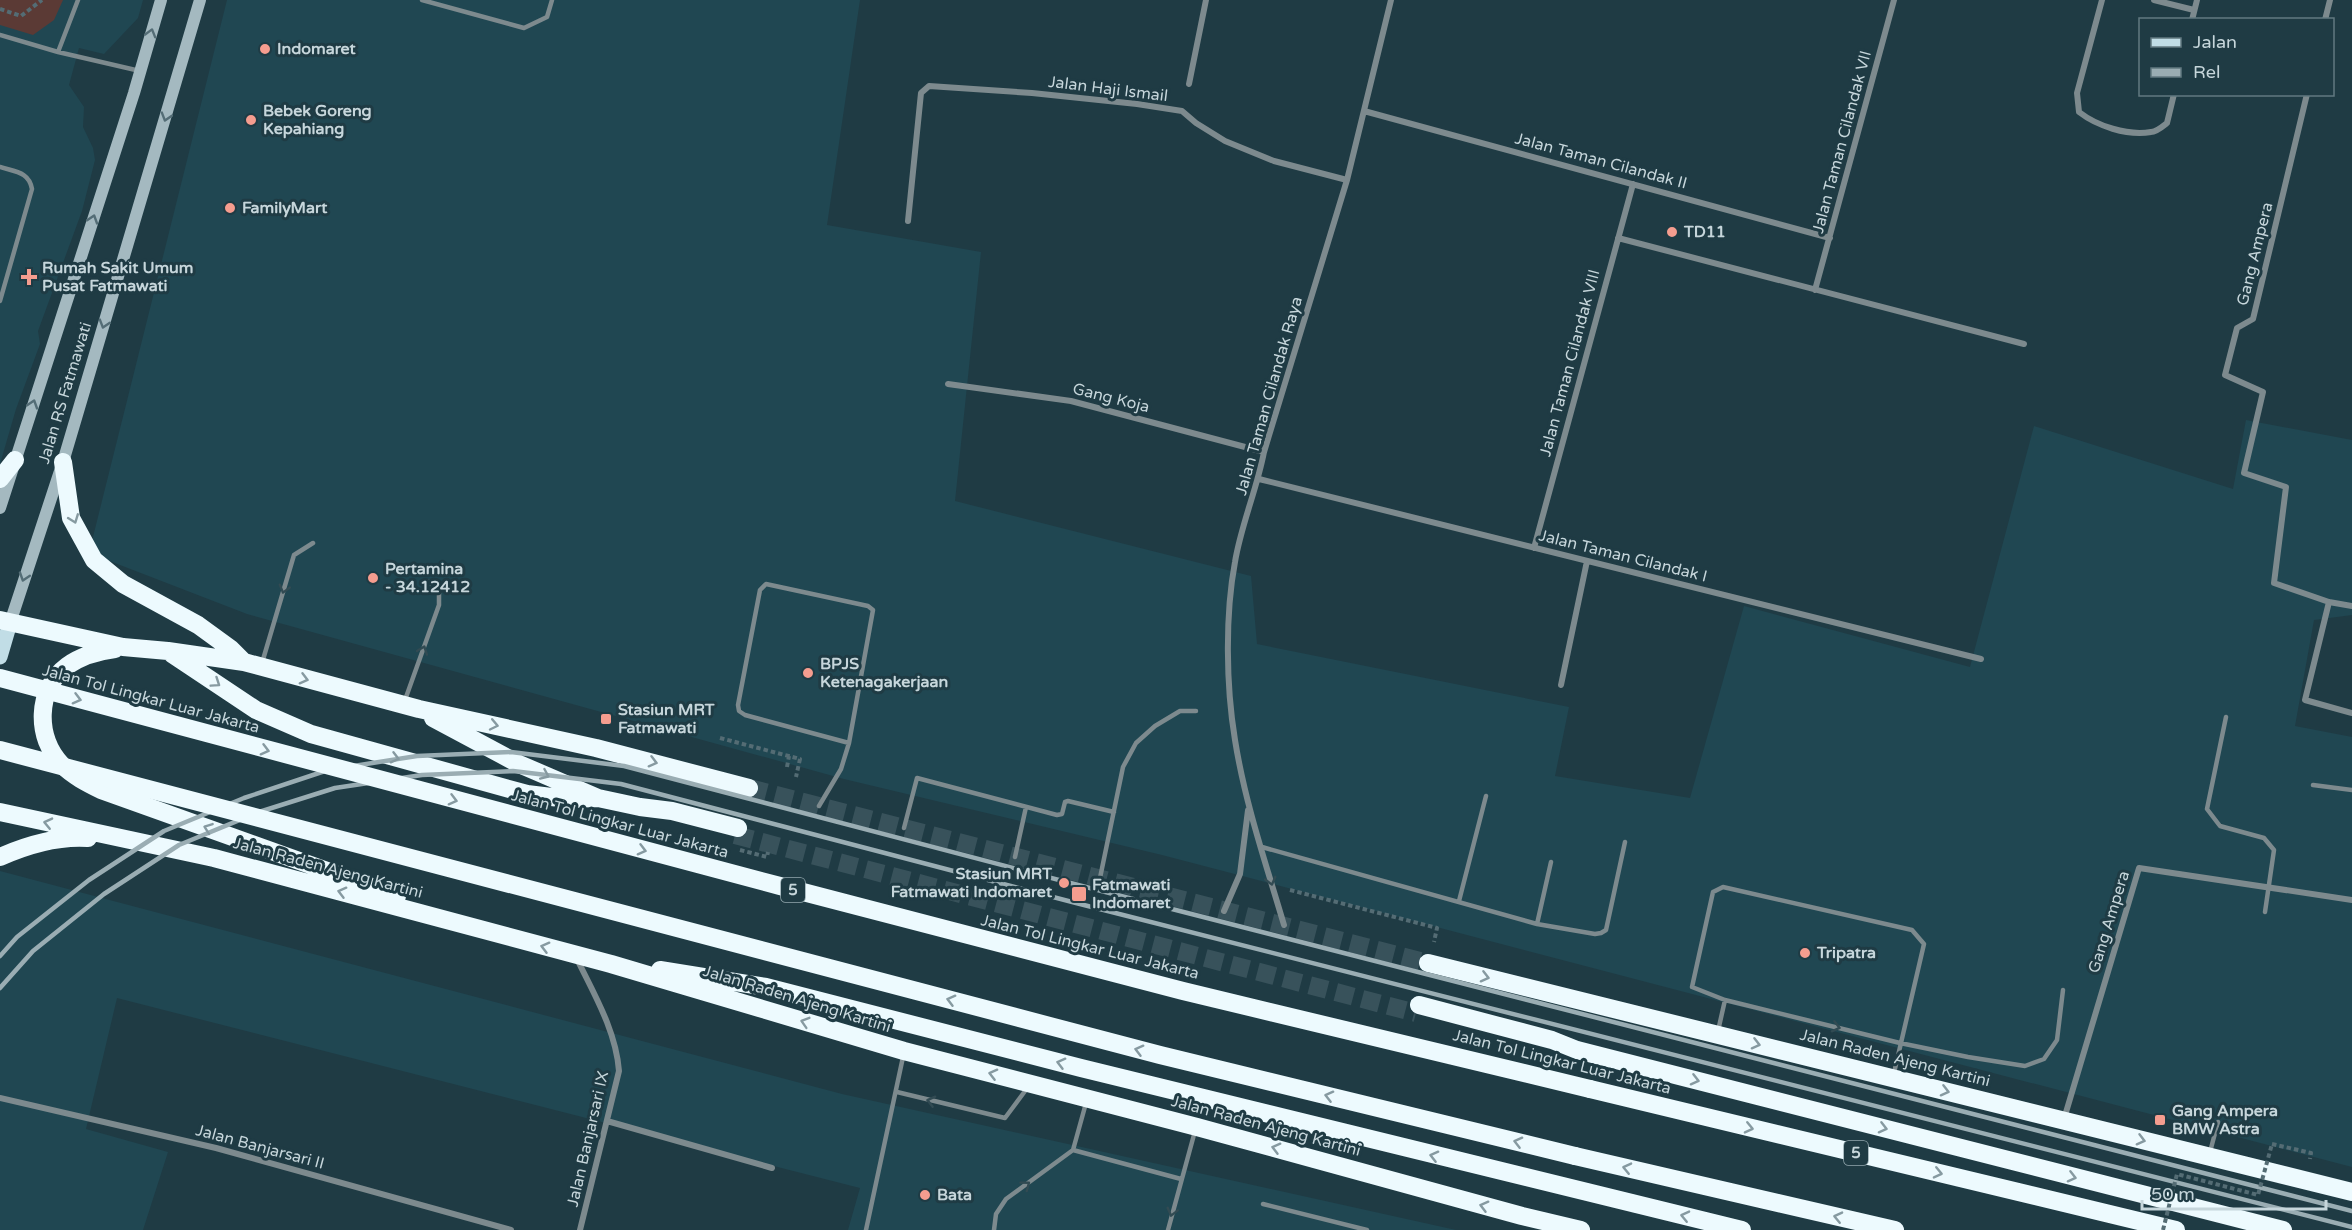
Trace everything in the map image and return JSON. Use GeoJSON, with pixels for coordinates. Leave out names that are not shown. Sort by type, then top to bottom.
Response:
{"type":"FeatureCollection","features":[{"type":"Feature","properties":{"kind":"highway"},"geometry":{"type":"LineString","coordinates":[[0,479],[15,460]]}},
{"type":"Feature","properties":{"kind":"highway"},"geometry":{"type":"LineString","coordinates":[[63,462],[71,518],[94,560],[123,584],[198,625],[252,665]]}},
{"type":"Feature","properties":{"kind":"highway"},"geometry":{"type":"LineString","coordinates":[[5,622],[123,647],[168,651],[252,665],[411,707],[596,748],[749,788]]}},
{"type":"Feature","properties":{"kind":"highway"},"geometry":{"type":"LineString","coordinates":[[123,647],[93,653],[67,666],[56,677],[47,693],[42,720],[45,737],[54,755],[76,777],[101,790],[520,940]]}},
{"type":"Feature","properties":{"kind":"highway"},"geometry":{"type":"LineString","coordinates":[[168,651],[256,710],[311,734],[527,794],[568,799],[598,798]]}},
{"type":"Feature","properties":{"kind":"highway","name":"Jalan Tol Lingkar Luar Jakarta"},"geometry":{"type":"LineString","coordinates":[[0,678],[769,884],[1183,991],[2176,1230]]}},
{"type":"Feature","properties":{"kind":"highway"},"geometry":{"type":"LineString","coordinates":[[411,707],[519,764],[598,798],[640,807],[670,818],[736,832]]}},
{"type":"Feature","properties":{"kind":"highway"},"geometry":{"type":"LineString","coordinates":[[0,750],[1160,1055],[1895,1230]]}},
{"type":"Feature","properties":{"kind":"highway","name":"Jalan Raden Ajeng Kartini"},"geometry":{"type":"LineString","coordinates":[[0,812],[214,858],[611,964],[904,1051],[1197,1126],[1521,1223],[1581,1230]]}},
{"type":"Feature","properties":{"kind":"highway"},"geometry":{"type":"LineString","coordinates":[[0,857],[24,847],[75,837],[125,840]]}},
{"type":"Feature","properties":{"kind":"highway","name":"Jalan Raden Ajeng Kartini"},"geometry":{"type":"LineString","coordinates":[[1428,963],[2352,1192]]}},
{"type":"Feature","properties":{"kind":"highway"},"geometry":{"type":"LineString","coordinates":[[611,964],[720,978],[766,987],[1104,1074],[1742,1230]]}},
{"type":"Feature","properties":{"kind":"highway"},"geometry":{"type":"LineString","coordinates":[[1417,1009],[1553,1049],[1577,1050],[2283,1230]]}},
{"type":"Feature","properties":{"kind":"main road","name":"Jalan RS Fatmawati"},"geometry":{"type":"LineString","coordinates":[[0,508],[140,70],[160,0]]}},
{"type":"Feature","properties":{"kind":"main road","name":"Jalan RS Fatmawati"},"geometry":{"type":"LineString","coordinates":[[0,657],[5,622],[63,462],[200,0]]}},
{"type":"Feature","properties":{"kind":"street"},"geometry":{"type":"LineString","coordinates":[[1189,84],[1206,0]]}},
{"type":"Feature","properties":{"kind":"street","name":"Jalan Taman Cilandak Raya"},"geometry":{"type":"LineString","coordinates":[[1284,925],[1249,805],[1234,738],[1228,639],[1235,562],[1259,479],[1264,452],[1347,180],[1391,0]]}},
{"type":"Feature","properties":{"kind":"street","name":"Jalan Taman Cilandak VII"},"geometry":{"type":"LineString","coordinates":[[1815,290],[1894,0]]}},
{"type":"Feature","properties":{"kind":"street"},"geometry":{"type":"LineString","coordinates":[[2102,0],[2078,93],[2079,112],[2091,121],[2111,128],[2134,132],[2153,132],[2167,123],[2174,96]]}},
{"type":"Feature","properties":{"kind":"street"},"geometry":{"type":"LineString","coordinates":[[2154,0],[2194,10]]}},
{"type":"Feature","properties":{"kind":"street"},"geometry":{"type":"LineString","coordinates":[[2192,18],[2197,0]]}},
{"type":"Feature","properties":{"kind":"street"},"geometry":{"type":"LineString","coordinates":[[2326,18],[2330,0]]}},
{"type":"Feature","properties":{"kind":"street","name":"Jalan Haji Ismail"},"geometry":{"type":"LineString","coordinates":[[908,220],[921,93],[929,86],[1032,93],[1182,111],[1196,123],[1225,141],[1274,161],[1347,180]]}},
{"type":"Feature","properties":{"kind":"street","name":"Gang Ampera"},"geometry":{"type":"LineString","coordinates":[[2307,96],[2253,319],[2237,328],[2225,375],[2263,392],[2244,474],[2286,487],[2274,583],[2329,602],[2352,606]]}},
{"type":"Feature","properties":{"kind":"street","name":"Jalan Taman Cilandak II"},"geometry":{"type":"LineString","coordinates":[[1364,111],[1830,238]]}},
{"type":"Feature","properties":{"kind":"street","name":"Jalan Taman Cilandak VIII"},"geometry":{"type":"LineString","coordinates":[[1534,548],[1633,184]]}},
{"type":"Feature","properties":{"kind":"street"},"geometry":{"type":"LineString","coordinates":[[1618,238],[2024,344]]}},
{"type":"Feature","properties":{"kind":"street","name":"Gang Koja"},"geometry":{"type":"LineString","coordinates":[[948,384],[1071,401],[1264,452]]}},
{"type":"Feature","properties":{"kind":"street","name":"Jalan Taman Cilandak I"},"geometry":{"type":"LineString","coordinates":[[1259,479],[1982,659]]}},
{"type":"Feature","properties":{"kind":"street"},"geometry":{"type":"LineString","coordinates":[[1562,685],[1587,561]]}},
{"type":"Feature","properties":{"kind":"street"},"geometry":{"type":"LineString","coordinates":[[2329,602],[2305,700],[2352,713]]}},
{"type":"Feature","properties":{"kind":"street","name":"Jalan Taman Cilandak Raya"},"geometry":{"type":"LineString","coordinates":[[1224,910],[1240,874],[1249,805]]}},
{"type":"Feature","properties":{"kind":"street","name":"Gang Ampera"},"geometry":{"type":"LineString","coordinates":[[2064,1120],[2139,868],[2352,900]]}},
{"type":"Feature","properties":{"kind":"street","name":"Jalan Banjarsari IX"},"geometry":{"type":"LineString","coordinates":[[575,955],[604,1014],[618,1053],[619,1071],[580,1230]]}},
{"type":"Feature","properties":{"kind":"street","name":"Jalan Banjarsari II"},"geometry":{"type":"LineString","coordinates":[[0,1098],[216,1148],[511,1230]]}},
{"type":"Feature","properties":{"kind":"street"},"geometry":{"type":"LineString","coordinates":[[607,1121],[772,1168]]}},
{"type":"Feature","properties":{"kind":"lane"},"geometry":{"type":"LineString","coordinates":[[58,52],[78,0]]}},
{"type":"Feature","properties":{"kind":"lane"},"geometry":{"type":"LineString","coordinates":[[422,0],[524,28],[547,17],[552,0]]}},
{"type":"Feature","properties":{"kind":"lane"},"geometry":{"type":"LineString","coordinates":[[0,34],[58,52],[140,70]]}},
{"type":"Feature","properties":{"kind":"lane"},"geometry":{"type":"LineString","coordinates":[[0,167],[26,174],[31,181],[32,189],[0,301]]}},
{"type":"Feature","properties":{"kind":"lane"},"geometry":{"type":"LineString","coordinates":[[252,665],[294,555],[314,543]]}},
{"type":"Feature","properties":{"kind":"lane"},"geometry":{"type":"LineString","coordinates":[[411,707],[439,605],[439,590],[429,582]]}},
{"type":"Feature","properties":{"kind":"lane"},"geometry":{"type":"LineString","coordinates":[[819,806],[841,769],[849,743],[873,610],[868,606],[766,584],[760,590],[738,705],[739,711],[745,715],[849,743]]}},
{"type":"Feature","properties":{"kind":"lane"},"geometry":{"type":"LineString","coordinates":[[1100,878],[1123,767],[1136,744],[1155,726],[1180,711],[1196,711]]}},
{"type":"Feature","properties":{"kind":"lane"},"geometry":{"type":"LineString","coordinates":[[2226,717],[2207,810],[2220,826],[2264,838],[2274,850],[2265,912]]}},
{"type":"Feature","properties":{"kind":"lane"},"geometry":{"type":"LineString","coordinates":[[904,828],[917,778],[1058,815],[1062,814],[1065,802],[1068,801],[1114,812]]}},
{"type":"Feature","properties":{"kind":"lane"},"geometry":{"type":"LineString","coordinates":[[2313,785],[2352,790]]}},
{"type":"Feature","properties":{"kind":"lane"},"geometry":{"type":"LineString","coordinates":[[1459,901],[1486,796]]}},
{"type":"Feature","properties":{"kind":"lane"},"geometry":{"type":"LineString","coordinates":[[1015,857],[1026,807]]}},
{"type":"Feature","properties":{"kind":"lane"},"geometry":{"type":"LineString","coordinates":[[1262,847],[1537,924],[1595,934],[1606,930],[1625,842]]}},
{"type":"Feature","properties":{"kind":"lane"},"geometry":{"type":"LineString","coordinates":[[1537,924],[1551,862]]}},
{"type":"Feature","properties":{"kind":"lane"},"geometry":{"type":"LineString","coordinates":[[1893,1078],[1900,1043],[1924,944],[1912,930],[1723,887],[1713,892],[1692,987],[1725,1000],[1900,1043],[2025,1066],[2044,1059],[2057,1040],[2063,990]]}},
{"type":"Feature","properties":{"kind":"lane"},"geometry":{"type":"LineString","coordinates":[[1717,1034],[1725,1000]]}},
{"type":"Feature","properties":{"kind":"lane"},"geometry":{"type":"LineString","coordinates":[[866,1230],[904,1051]]}},
{"type":"Feature","properties":{"kind":"lane"},"geometry":{"type":"LineString","coordinates":[[897,1092],[1005,1118],[1031,1083]]}},
{"type":"Feature","properties":{"kind":"lane"},"geometry":{"type":"LineString","coordinates":[[994,1230],[996,1214],[1006,1199],[1073,1150],[1081,1097]]}},
{"type":"Feature","properties":{"kind":"lane"},"geometry":{"type":"LineString","coordinates":[[2209,1157],[2218,1122]]}},
{"type":"Feature","properties":{"kind":"lane"},"geometry":{"type":"LineString","coordinates":[[1168,1230],[1180,1179],[1197,1126]]}},
{"type":"Feature","properties":{"kind":"lane"},"geometry":{"type":"LineString","coordinates":[[1073,1150],[1180,1179]]}},
{"type":"Feature","properties":{"kind":"lane"},"geometry":{"type":"LineString","coordinates":[[1263,1204],[1367,1230]]}},
{"type":"Feature","properties":{"kind":"path"},"geometry":{"type":"LineString","coordinates":[[0,9],[21,16],[42,0]]}},
{"type":"Feature","properties":{"kind":"path"},"geometry":{"type":"LineString","coordinates":[[720,738],[800,759],[796,777]]}},
{"type":"Feature","properties":{"kind":"path"},"geometry":{"type":"LineString","coordinates":[[787,767],[789,756]]}},
{"type":"Feature","properties":{"kind":"path"},"geometry":{"type":"LineString","coordinates":[[1291,890],[1437,928],[1434,942]]}},
{"type":"Feature","properties":{"kind":"path"},"geometry":{"type":"LineString","coordinates":[[1359,914],[1361,908]]}},
{"type":"Feature","properties":{"kind":"path"},"geometry":{"type":"LineString","coordinates":[[2163,1230],[2177,1174],[2258,1195],[2272,1144],[2311,1154],[2310,1159]]}},
{"type":"Feature","properties":{"kind":"shaded area","name":"Rumah Sakit Umum Pusat Fatmawati"},"geometry":{"type":"Polygon","coordinates":[[[0,0],[143,0],[138,18],[104,54],[79,48],[69,85],[84,107],[83,127],[93,148],[95,160],[82,211],[38,331],[40,344],[16,409],[0,464],[0,0]]]}},
{"type":"Feature","properties":{"kind":"shaded area"},"geometry":{"type":"Polygon","coordinates":[[[0,0],[63,0],[54,20],[33,35],[0,25],[0,0]]]}},
{"type":"Feature","properties":{"kind":"shaded area"},"geometry":{"type":"Polygon","coordinates":[[[227,0],[860,0],[827,225],[981,252],[955,501],[1251,576],[1257,644],[1569,707],[1555,776],[1690,798],[1744,606],[1970,667],[2034,426],[2233,489],[2246,420],[2352,440],[2352,615],[2314,620],[2295,726],[2352,737],[2352,1167],[1162,855],[844,779],[247,614],[89,553],[227,0]]]}},
{"type":"Feature","properties":{"kind":"shaded area"},"geometry":{"type":"Polygon","coordinates":[[[0,871],[842,1094],[1456,1230],[848,1230],[860,1188],[117,998],[86,1129],[168,1152],[143,1230],[0,1230],[0,871]]]}},
{"type":"Feature","properties":{"kind":"tunnel"},"geometry":{"type":"LineString","coordinates":[[749,788],[1428,963]]}},
{"type":"Feature","properties":{"kind":"tunnel"},"geometry":{"type":"LineString","coordinates":[[735,835],[1416,1013]]}},
{"type":"Feature","properties":{"kind":"railway"},"geometry":{"type":"LineString","coordinates":[[0,956],[17,937],[89,880],[164,831],[244,798],[328,770],[417,756],[511,752],[624,766],[1082,886],[2352,1211]]}},
{"type":"Feature","properties":{"kind":"railway"},"geometry":{"type":"LineString","coordinates":[[0,988],[33,951],[104,894],[179,845],[259,812],[335,788],[422,775],[513,771],[621,784],[1076,903],[2352,1227]]}},
{"type":"Feature","properties":{"kind":"place","name":"Indomaret"},"geometry":{"type":"Point","coordinates":[265,49]}},
{"type":"Feature","properties":{"kind":"place","name":"Bebek Goreng Kepahiang"},"geometry":{"type":"Point","coordinates":[251,120]}},
{"type":"Feature","properties":{"kind":"place","name":"FamilyMart"},"geometry":{"type":"Point","coordinates":[230,208]}},
{"type":"Feature","properties":{"kind":"place","name":"TD11"},"geometry":{"type":"Point","coordinates":[1672,232]}},
{"type":"Feature","properties":{"kind":"place","name":"Rumah Sakit Umum Pusat Fatmawati"},"geometry":{"type":"Point","coordinates":[29,277]}},
{"type":"Feature","properties":{"kind":"place","name":"Pertamina - 34.12412"},"geometry":{"type":"Point","coordinates":[373,578]}},
{"type":"Feature","properties":{"kind":"place","name":"BPJS Ketenagakerjaan"},"geometry":{"type":"Point","coordinates":[808,673]}},
{"type":"Feature","properties":{"kind":"place","name":"Stasiun MRT Fatmawati"},"geometry":{"type":"Point","coordinates":[606,719]}},
{"type":"Feature","properties":{"kind":"place","name":"Stasiun MRT Fatmawati Indomaret"},"geometry":{"type":"Point","coordinates":[1064,883]}},
{"type":"Feature","properties":{"kind":"place","name":"Fatmawati Indomaret"},"geometry":{"type":"Point","coordinates":[1079,894]}},
{"type":"Feature","properties":{"kind":"place","name":"Tripatra"},"geometry":{"type":"Point","coordinates":[1805,953]}},
{"type":"Feature","properties":{"kind":"place","name":"Gang Ampera BMW Astra"},"geometry":{"type":"Point","coordinates":[2160,1120]}},
{"type":"Feature","properties":{"kind":"place","name":"Bata"},"geometry":{"type":"Point","coordinates":[925,1195]}}]}
